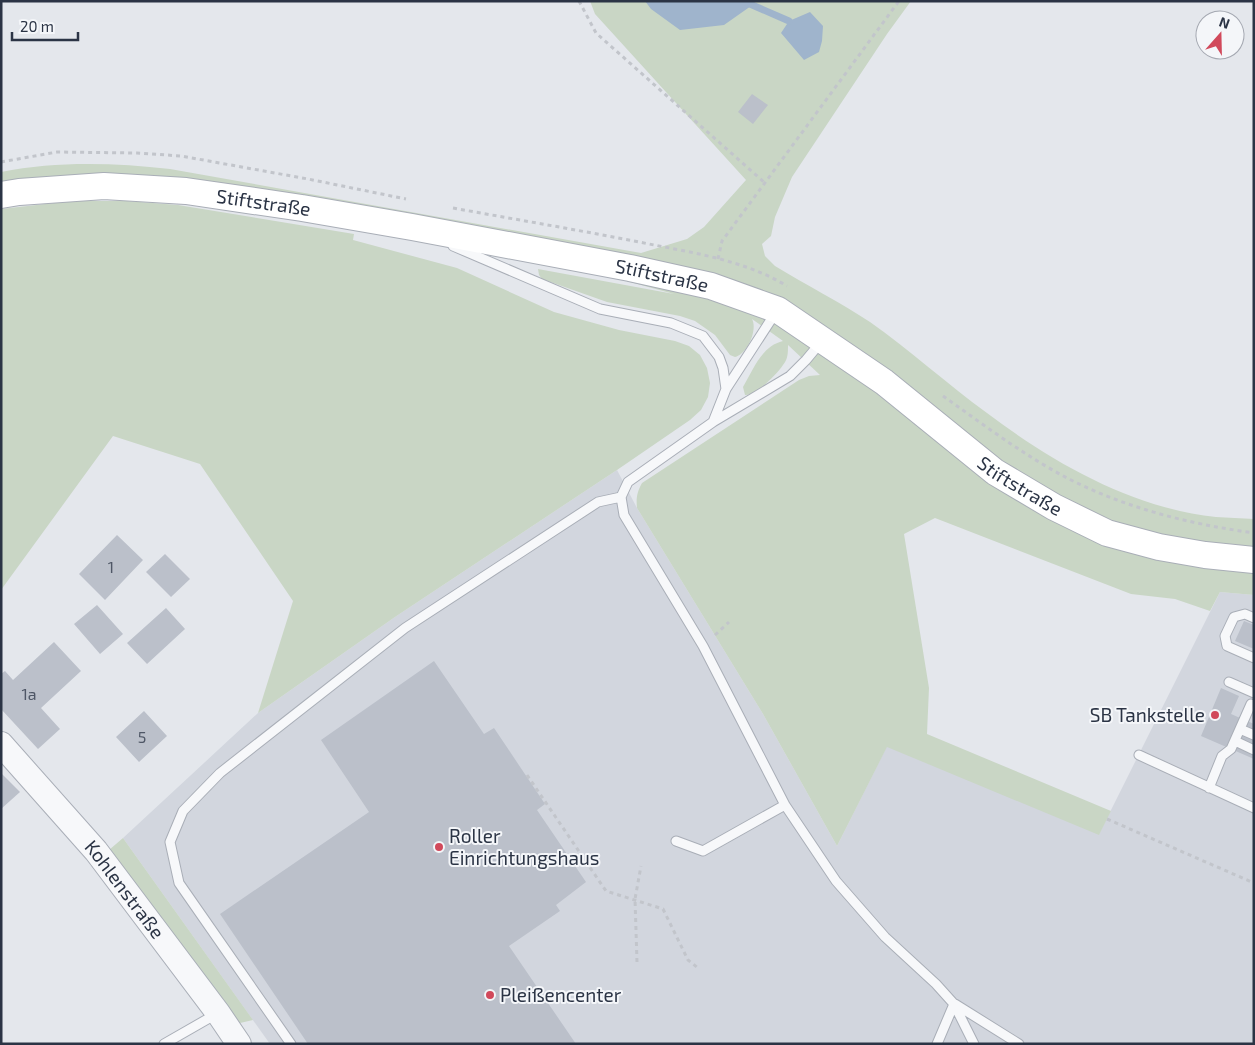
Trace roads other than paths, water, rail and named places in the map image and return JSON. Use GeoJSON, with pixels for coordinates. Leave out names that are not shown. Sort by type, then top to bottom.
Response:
{"type":"FeatureCollection","features":[{"type":"Feature","properties":{"kind":"main road","name":"Stiftstraße"},"geometry":{"type":"LineString","coordinates":[[1,196],[19,192],[104,186],[186,191],[412,227],[630,268],[711,286],[778,310],[884,382],[996,472],[1054,507],[1108,533],[1159,547],[1205,555],[1254,560]]}},
{"type":"Feature","properties":{"kind":"street","name":"Kohlenstraße"},"geometry":{"type":"LineString","coordinates":[[1,744],[96,851],[218,1012],[239,1044]]}},
{"type":"Feature","properties":{"kind":"lane"},"geometry":{"type":"LineString","coordinates":[[412,227],[600,309],[671,323],[703,336],[719,357],[723,368],[726,389]]}},
{"type":"Feature","properties":{"kind":"lane"},"geometry":{"type":"LineString","coordinates":[[713,422],[726,389],[778,310]]}},
{"type":"Feature","properties":{"kind":"lane"},"geometry":{"type":"LineString","coordinates":[[823,340],[790,376],[713,422],[628,482],[621,497],[624,515],[703,646],[785,805],[836,881],[885,937],[936,984],[954,1004],[974,1044]]}},
{"type":"Feature","properties":{"kind":"lane"},"geometry":{"type":"LineString","coordinates":[[291,1044],[179,883],[170,842],[182,811],[220,773],[405,628],[598,502],[621,497]]}},
{"type":"Feature","properties":{"kind":"lane"},"geometry":{"type":"LineString","coordinates":[[1254,618],[1245,614],[1234,617],[1225,636],[1227,646],[1254,658]]}},
{"type":"Feature","properties":{"kind":"lane"},"geometry":{"type":"LineString","coordinates":[[1229,682],[1254,693]]}},
{"type":"Feature","properties":{"kind":"lane"},"geometry":{"type":"LineString","coordinates":[[1209,788],[1222,756],[1231,749],[1240,729],[1250,718],[1251,704],[1254,706]]}},
{"type":"Feature","properties":{"kind":"lane"},"geometry":{"type":"LineString","coordinates":[[1240,729],[1254,735]]}},
{"type":"Feature","properties":{"kind":"lane"},"geometry":{"type":"LineString","coordinates":[[1234,741],[1254,750]]}},
{"type":"Feature","properties":{"kind":"lane"},"geometry":{"type":"LineString","coordinates":[[1139,755],[1254,808]]}},
{"type":"Feature","properties":{"kind":"lane"},"geometry":{"type":"LineString","coordinates":[[676,841],[704,851],[785,805]]}},
{"type":"Feature","properties":{"kind":"lane"},"geometry":{"type":"LineString","coordinates":[[938,1044],[954,1004]]}},
{"type":"Feature","properties":{"kind":"lane"},"geometry":{"type":"LineString","coordinates":[[954,1004],[1019,1044]]}},
{"type":"Feature","properties":{"kind":"lane"},"geometry":{"type":"LineString","coordinates":[[164,1044],[218,1012]]}},
{"type":"Feature","properties":{"kind":"water"},"geometry":{"type":"Polygon","coordinates":[[[645,1],[752,1],[751,6],[724,25],[680,30],[651,9],[645,1]]]}},
{"type":"Feature","properties":{"kind":"water"},"geometry":{"type":"Polygon","coordinates":[[[810,12],[823,26],[822,41],[819,52],[804,60],[781,33],[789,21],[810,12]]]}},
{"type":"Feature","properties":{"kind":"waterway"},"geometry":{"type":"LineString","coordinates":[[743,1],[789,21]]}},
{"type":"Feature","properties":{"kind":"place","name":"SB Tankstelle"},"geometry":{"type":"Point","coordinates":[1215,715]}},
{"type":"Feature","properties":{"kind":"place","name":"Roller Einrichtungshaus"},"geometry":{"type":"Point","coordinates":[439,847]}},
{"type":"Feature","properties":{"kind":"place","name":"Pleißencenter"},"geometry":{"type":"Point","coordinates":[490,995]}}]}
